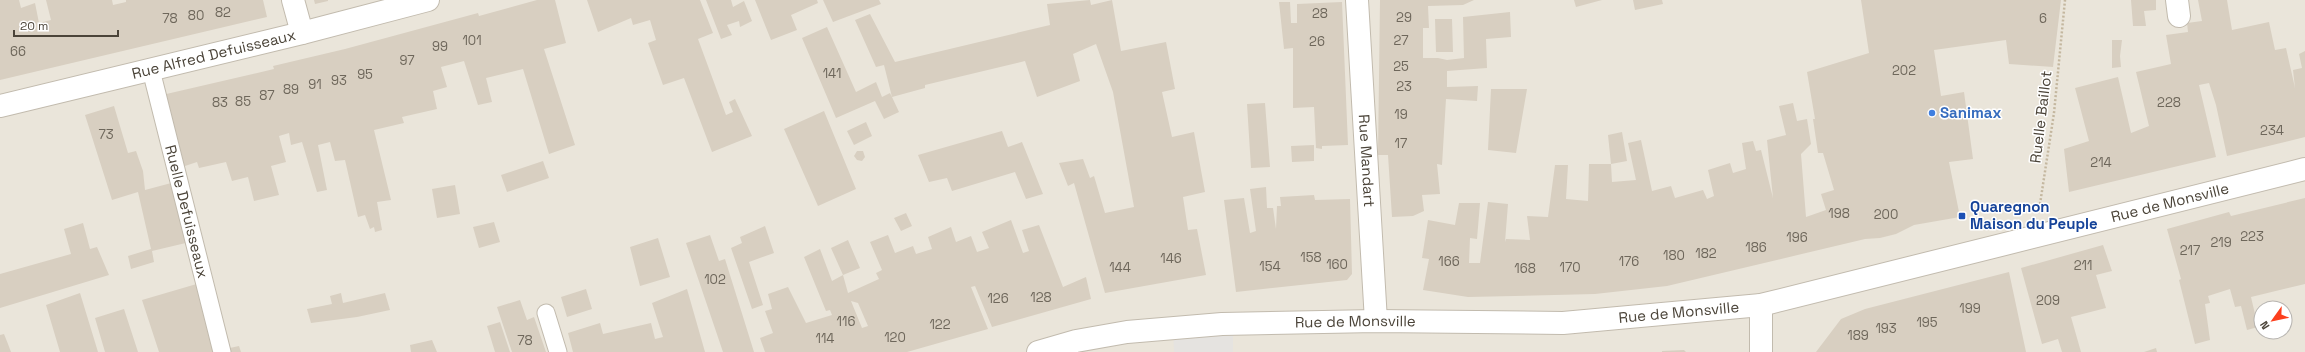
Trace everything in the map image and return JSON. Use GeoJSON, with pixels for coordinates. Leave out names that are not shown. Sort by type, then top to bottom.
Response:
{"type":"FeatureCollection","features":[{"type":"Feature","properties":{"kind":"street"},"geometry":{"type":"LineString","coordinates":[[293,0],[302,33]]}},
{"type":"Feature","properties":{"kind":"street","name":"Rue Alfred Defuisseaux"},"geometry":{"type":"LineString","coordinates":[[0,106],[302,33],[428,0]]}},
{"type":"Feature","properties":{"kind":"street","name":"Rue Mandart"},"geometry":{"type":"LineString","coordinates":[[1357,0],[1376,320]]}},
{"type":"Feature","properties":{"kind":"street","name":"Rue de Monsville"},"geometry":{"type":"LineString","coordinates":[[1038,352],[1076,341],[1127,332],[1222,324],[1376,320],[1562,323],[1761,305],[2305,169]]}},
{"type":"Feature","properties":{"kind":"street"},"geometry":{"type":"LineString","coordinates":[[1761,305],[1761,352]]}},
{"type":"Feature","properties":{"kind":"lane","name":"Ruelle Defuisseaux"},"geometry":{"type":"LineString","coordinates":[[151,70],[222,352]]}},
{"type":"Feature","properties":{"kind":"lane"},"geometry":{"type":"LineString","coordinates":[[546,313],[558,352]]}},
{"type":"Feature","properties":{"kind":"path","name":"Ruelle Baillot"},"geometry":{"type":"LineString","coordinates":[[2036,236],[2054,113],[2066,0]]}},
{"type":"Feature","properties":{"kind":"shaded area"},"geometry":{"type":"Polygon","coordinates":[[[0,0],[2305,0],[2305,352],[0,352],[0,0]]]}},
{"type":"Feature","properties":{"kind":"shaded area"},"geometry":{"type":"Polygon","coordinates":[[[1233,324],[1233,352],[1174,352],[1173,328],[1233,324]]]}},
{"type":"Feature","properties":{"kind":"building"},"geometry":{"type":"Polygon","coordinates":[[[0,0],[19,0],[21,8],[35,3],[39,23],[51,20],[46,0],[112,0],[113,5],[126,2],[126,0],[263,0],[267,17],[0,80],[0,0]]]}},
{"type":"Feature","properties":{"kind":"building"},"geometry":{"type":"Polygon","coordinates":[[[314,0],[328,0],[328,1],[315,4],[314,0]]]}},
{"type":"Feature","properties":{"kind":"building"},"geometry":{"type":"Polygon","coordinates":[[[537,0],[555,0],[566,43],[544,49],[575,145],[549,154],[523,69],[486,78],[492,102],[478,105],[464,61],[441,67],[447,87],[433,91],[437,109],[402,117],[404,123],[374,130],[391,200],[377,202],[382,230],[375,232],[374,227],[370,229],[365,215],[358,217],[345,160],[335,161],[330,142],[318,145],[327,190],[317,192],[302,142],[291,145],[289,133],[279,136],[286,162],[271,166],[279,195],[254,201],[248,177],[232,181],[226,162],[199,168],[197,162],[179,168],[162,95],[274,69],[273,66],[345,49],[478,13],[479,16],[537,0]]]}},
{"type":"Feature","properties":{"kind":"building"},"geometry":{"type":"Polygon","coordinates":[[[587,0],[700,0],[713,33],[698,39],[726,115],[733,112],[729,102],[735,99],[752,136],[712,152],[684,78],[663,85],[648,43],[656,40],[650,20],[633,25],[631,18],[598,32],[587,0]]]}},
{"type":"Feature","properties":{"kind":"building"},"geometry":{"type":"Polygon","coordinates":[[[706,0],[731,0],[733,7],[744,1],[752,21],[740,27],[739,21],[727,25],[732,35],[721,39],[706,0]]]}},
{"type":"Feature","properties":{"kind":"building"},"geometry":{"type":"Polygon","coordinates":[[[755,0],[817,0],[818,3],[791,15],[797,30],[771,40],[755,0]]]}},
{"type":"Feature","properties":{"kind":"building"},"geometry":{"type":"Polygon","coordinates":[[[823,0],[879,0],[881,4],[833,22],[823,0]]]}},
{"type":"Feature","properties":{"kind":"building"},"geometry":{"type":"Polygon","coordinates":[[[1090,0],[1091,5],[1112,0],[1121,51],[1166,42],[1175,89],[1162,92],[1172,137],[1194,132],[1205,192],[1183,197],[1188,230],[1197,229],[1206,275],[1105,293],[1074,183],[1068,186],[1059,163],[1083,159],[1090,178],[1094,176],[1105,213],[1134,207],[1113,92],[1096,44],[1073,54],[1080,81],[1037,97],[1025,61],[925,85],[925,88],[892,97],[884,65],[876,67],[855,20],[870,14],[895,62],[1050,25],[1047,4],[1090,0]]]}},
{"type":"Feature","properties":{"kind":"building"},"geometry":{"type":"Polygon","coordinates":[[[1380,0],[1474,0],[1463,5],[1428,6],[1429,28],[1423,28],[1423,58],[1438,58],[1447,60],[1464,58],[1463,17],[1510,12],[1511,37],[1486,39],[1487,68],[1447,71],[1447,87],[1478,86],[1477,101],[1446,99],[1442,165],[1437,164],[1440,194],[1422,195],[1424,211],[1413,216],[1392,217],[1388,155],[1378,155],[1380,0]]]}},
{"type":"Feature","properties":{"kind":"building"},"geometry":{"type":"Polygon","coordinates":[[[1574,0],[1602,0],[1576,7],[1574,0]]]}},
{"type":"Feature","properties":{"kind":"building"},"geometry":{"type":"Polygon","coordinates":[[[1633,0],[1662,0],[1663,4],[1635,10],[1633,0]]]}},
{"type":"Feature","properties":{"kind":"building"},"geometry":{"type":"Polygon","coordinates":[[[1861,0],[2061,0],[2053,67],[2009,64],[2006,40],[1934,50],[1941,96],[1964,92],[1973,159],[1949,162],[1960,217],[1914,225],[1896,234],[1880,238],[1865,239],[1667,286],[1595,294],[1468,297],[1423,290],[1429,259],[1422,258],[1428,220],[1455,225],[1459,203],[1480,203],[1477,239],[1470,238],[1469,263],[1480,263],[1488,202],[1508,204],[1505,242],[1506,239],[1530,240],[1527,216],[1548,217],[1555,165],[1568,165],[1566,199],[1588,201],[1589,164],[1611,164],[1612,182],[1636,180],[1628,143],[1641,140],[1652,191],[1671,186],[1675,198],[1703,190],[1707,199],[1714,196],[1708,170],[1730,163],[1733,173],[1746,169],[1742,143],[1753,141],[1756,151],[1761,150],[1773,198],[1767,140],[1786,135],[1779,106],[1793,103],[1797,121],[1807,119],[1811,144],[1801,154],[1806,217],[1826,210],[1821,194],[1834,190],[1823,153],[1818,153],[1813,119],[1815,119],[1807,72],[1869,53],[1861,0]]]}},
{"type":"Feature","properties":{"kind":"building"},"geometry":{"type":"Polygon","coordinates":[[[2131,0],[2156,0],[2156,10],[2144,11],[2146,26],[2133,26],[2131,0]]]}},
{"type":"Feature","properties":{"kind":"building"},"geometry":{"type":"Polygon","coordinates":[[[2198,0],[2227,0],[2232,30],[2269,22],[2275,50],[2286,48],[2295,88],[2293,70],[2302,68],[2299,54],[2305,51],[2305,137],[2227,156],[2216,105],[2209,83],[2199,85],[2216,157],[2069,192],[2064,149],[2089,141],[2075,88],[2118,77],[2131,133],[2149,126],[2136,72],[2171,64],[2166,35],[2188,32],[2187,23],[2202,21],[2198,0]]]}},
{"type":"Feature","properties":{"kind":"building"},"geometry":{"type":"Polygon","coordinates":[[[1279,2],[1290,2],[1291,23],[1297,23],[1297,4],[1342,2],[1348,145],[1322,146],[1322,149],[1316,148],[1314,107],[1293,108],[1293,48],[1284,49],[1279,2]]]}},
{"type":"Feature","properties":{"kind":"building"},"geometry":{"type":"Polygon","coordinates":[[[1435,19],[1452,19],[1453,52],[1436,52],[1435,19]]]}},
{"type":"Feature","properties":{"kind":"building"},"geometry":{"type":"Polygon","coordinates":[[[827,27],[856,92],[876,82],[882,97],[890,93],[899,112],[884,119],[875,101],[836,118],[802,38],[827,27]]]}},
{"type":"Feature","properties":{"kind":"building"},"geometry":{"type":"Polygon","coordinates":[[[2112,40],[2122,40],[2120,56],[2121,67],[2112,68],[2112,40]]]}},
{"type":"Feature","properties":{"kind":"building"},"geometry":{"type":"Polygon","coordinates":[[[1491,89],[1527,89],[1516,153],[1488,150],[1491,89]]]}},
{"type":"Feature","properties":{"kind":"building"},"geometry":{"type":"Polygon","coordinates":[[[1265,103],[1270,167],[1251,168],[1247,104],[1265,103]]]}},
{"type":"Feature","properties":{"kind":"building"},"geometry":{"type":"Polygon","coordinates":[[[114,106],[128,153],[136,151],[143,171],[145,190],[175,182],[190,242],[152,251],[154,262],[131,269],[128,256],[151,249],[138,192],[112,200],[85,115],[114,106]]]}},
{"type":"Feature","properties":{"kind":"building"},"geometry":{"type":"Polygon","coordinates":[[[824,111],[856,189],[818,206],[784,129],[824,111]]]}},
{"type":"Feature","properties":{"kind":"building"},"geometry":{"type":"Polygon","coordinates":[[[866,122],[872,136],[854,145],[847,131],[866,122]]]}},
{"type":"Feature","properties":{"kind":"building"},"geometry":{"type":"Polygon","coordinates":[[[1002,131],[1008,147],[1022,142],[1043,194],[1026,199],[1015,172],[952,191],[947,178],[929,182],[918,155],[1002,131]]]}},
{"type":"Feature","properties":{"kind":"building"},"geometry":{"type":"Polygon","coordinates":[[[1622,132],[1627,161],[1611,164],[1608,135],[1622,132]]]}},
{"type":"Feature","properties":{"kind":"building"},"geometry":{"type":"Polygon","coordinates":[[[1314,145],[1314,161],[1292,162],[1291,146],[1314,145]]]}},
{"type":"Feature","properties":{"kind":"building"},"geometry":{"type":"Polygon","coordinates":[[[857,151],[863,151],[865,157],[862,161],[857,160],[854,156],[857,151]]]}},
{"type":"Feature","properties":{"kind":"building"},"geometry":{"type":"Polygon","coordinates":[[[543,161],[549,178],[507,192],[501,175],[543,161]]]}},
{"type":"Feature","properties":{"kind":"building"},"geometry":{"type":"Polygon","coordinates":[[[455,185],[460,214],[437,218],[432,189],[455,185]]]}},
{"type":"Feature","properties":{"kind":"building"},"geometry":{"type":"Polygon","coordinates":[[[1266,187],[1267,208],[1273,208],[1276,229],[1277,206],[1281,206],[1280,197],[1314,195],[1315,200],[1350,199],[1352,274],[1347,280],[1236,292],[1224,200],[1244,198],[1250,233],[1256,231],[1250,189],[1266,187]]]}},
{"type":"Feature","properties":{"kind":"building"},"geometry":{"type":"Polygon","coordinates":[[[2305,198],[2305,284],[2251,297],[2253,306],[2253,328],[2247,330],[2241,306],[2235,307],[2230,289],[2208,296],[2210,303],[2205,304],[2210,340],[2195,344],[2179,280],[2181,279],[2167,229],[2229,212],[2231,216],[2305,198]]]}},
{"type":"Feature","properties":{"kind":"building"},"geometry":{"type":"Polygon","coordinates":[[[906,213],[912,226],[901,231],[894,218],[906,213]]]}},
{"type":"Feature","properties":{"kind":"building"},"geometry":{"type":"Polygon","coordinates":[[[1011,220],[1023,253],[1029,251],[1022,230],[1039,225],[1063,287],[1086,277],[1091,299],[992,327],[975,286],[971,287],[988,329],[907,352],[765,352],[760,338],[773,333],[765,311],[772,309],[768,294],[788,287],[806,323],[832,315],[830,310],[826,311],[804,257],[820,249],[832,281],[843,275],[848,293],[879,279],[876,273],[882,270],[870,242],[888,235],[895,253],[913,246],[916,254],[932,249],[928,237],[951,227],[956,242],[971,236],[977,252],[989,248],[982,232],[1011,220]],[[851,301],[862,328],[868,326],[858,303],[851,301]]]}},
{"type":"Feature","properties":{"kind":"building"},"geometry":{"type":"Polygon","coordinates":[[[494,222],[500,242],[479,248],[473,227],[494,222]]]}},
{"type":"Feature","properties":{"kind":"building"},"geometry":{"type":"Polygon","coordinates":[[[83,223],[90,249],[97,247],[109,275],[0,308],[0,274],[71,254],[64,229],[83,223]]]}},
{"type":"Feature","properties":{"kind":"building"},"geometry":{"type":"Polygon","coordinates":[[[765,226],[774,253],[749,262],[763,305],[752,309],[731,248],[742,243],[740,237],[765,226]]]}},
{"type":"Feature","properties":{"kind":"building"},"geometry":{"type":"Polygon","coordinates":[[[710,235],[719,261],[725,259],[754,352],[723,352],[686,243],[710,235]]]}},
{"type":"Feature","properties":{"kind":"building"},"geometry":{"type":"Polygon","coordinates":[[[658,238],[670,277],[640,286],[630,247],[658,238]]]}},
{"type":"Feature","properties":{"kind":"building"},"geometry":{"type":"Polygon","coordinates":[[[848,240],[860,268],[843,275],[831,248],[848,240]]]}},
{"type":"Feature","properties":{"kind":"building"},"geometry":{"type":"Polygon","coordinates":[[[2103,245],[2112,271],[2096,275],[2106,308],[2071,317],[2081,352],[2062,352],[2058,339],[2042,344],[2021,268],[2103,245]]]}},
{"type":"Feature","properties":{"kind":"building"},"geometry":{"type":"Polygon","coordinates":[[[2009,272],[2026,352],[1816,352],[1841,319],[1865,309],[2009,272]]]}},
{"type":"Feature","properties":{"kind":"building"},"geometry":{"type":"Polygon","coordinates":[[[200,283],[219,352],[159,352],[142,300],[200,283]]]}},
{"type":"Feature","properties":{"kind":"building"},"geometry":{"type":"Polygon","coordinates":[[[586,289],[592,309],[567,317],[561,297],[586,289]]]}},
{"type":"Feature","properties":{"kind":"building"},"geometry":{"type":"Polygon","coordinates":[[[687,289],[705,352],[573,352],[568,333],[600,323],[603,334],[651,323],[655,339],[663,337],[652,303],[687,289]]]}},
{"type":"Feature","properties":{"kind":"building"},"geometry":{"type":"Polygon","coordinates":[[[80,293],[98,352],[60,352],[46,305],[80,293]]]}},
{"type":"Feature","properties":{"kind":"building"},"geometry":{"type":"Polygon","coordinates":[[[341,293],[343,303],[385,293],[390,310],[357,317],[311,323],[307,309],[332,304],[330,296],[341,293]]]}},
{"type":"Feature","properties":{"kind":"building"},"geometry":{"type":"Polygon","coordinates":[[[520,300],[527,320],[534,317],[546,352],[512,352],[497,307],[520,300]]]}},
{"type":"Feature","properties":{"kind":"building"},"geometry":{"type":"Polygon","coordinates":[[[124,309],[138,352],[105,352],[95,318],[124,309]]]}},
{"type":"Feature","properties":{"kind":"building"},"geometry":{"type":"Polygon","coordinates":[[[500,322],[510,352],[495,352],[487,326],[500,322]]]}},
{"type":"Feature","properties":{"kind":"building"},"geometry":{"type":"Polygon","coordinates":[[[4,334],[11,352],[0,352],[0,335],[4,334]]]}},
{"type":"Feature","properties":{"kind":"building"},"geometry":{"type":"Polygon","coordinates":[[[432,340],[437,352],[411,352],[410,345],[432,340]]]}},
{"type":"Feature","properties":{"kind":"building"},"geometry":{"type":"Polygon","coordinates":[[[239,346],[241,352],[226,352],[225,349],[239,346]]]}},
{"type":"Feature","properties":{"kind":"building"},"geometry":{"type":"Polygon","coordinates":[[[2156,348],[2157,352],[2144,352],[2156,348]]]}},
{"type":"Feature","properties":{"kind":"building"},"geometry":{"type":"Polygon","coordinates":[[[1684,350],[1686,352],[1662,352],[1662,351],[1684,350]]]}},
{"type":"Feature","properties":{"kind":"place","name":"Sanimax"},"geometry":{"type":"Point","coordinates":[1932,113]}},
{"type":"Feature","properties":{"kind":"place","name":"Quaregnon Maison du Peuple"},"geometry":{"type":"Point","coordinates":[1962,216]}}]}
